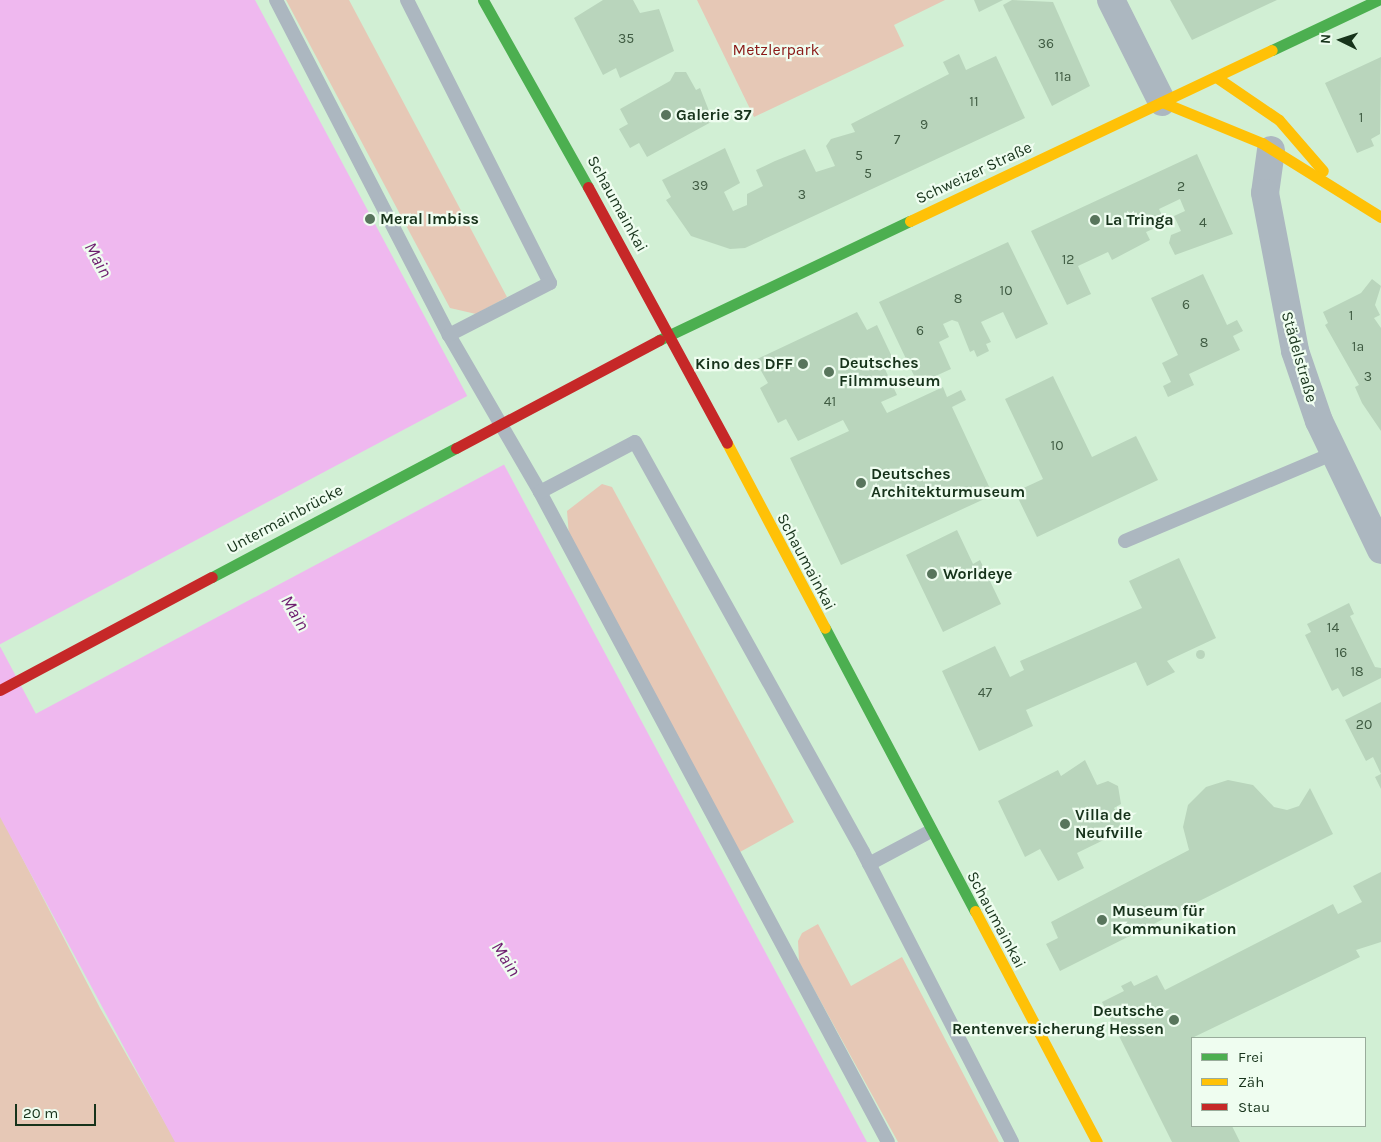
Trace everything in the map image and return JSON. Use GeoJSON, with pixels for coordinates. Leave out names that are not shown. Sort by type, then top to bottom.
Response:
{"type":"FeatureCollection","features":[{"type":"Feature","properties":{"kind":"main road","name":"Schaumainkai"},"geometry":{"type":"LineString","coordinates":[[483,0],[670,334],[1097,1142]]}},
{"type":"Feature","properties":{"kind":"main road","name":"Schweizer Straße"},"geometry":{"type":"LineString","coordinates":[[586,377],[670,334],[1378,0]]}},
{"type":"Feature","properties":{"kind":"main road"},"geometry":{"type":"LineString","coordinates":[[1216,77],[1280,120],[1334,184]]}},
{"type":"Feature","properties":{"kind":"main road"},"geometry":{"type":"LineString","coordinates":[[1162,102],[1216,120],[1334,184],[1381,217]]}},
{"type":"Feature","properties":{"kind":"main road","name":"Untermainbrücke"},"geometry":{"type":"LineString","coordinates":[[0,690],[586,377]]}},
{"type":"Feature","properties":{"kind":"street"},"geometry":{"type":"LineString","coordinates":[[1111,0],[1162,102]]}},
{"type":"Feature","properties":{"kind":"street","name":"Städelstraße"},"geometry":{"type":"LineString","coordinates":[[1272,150],[1265,193],[1280,289],[1304,386],[1381,550]]}},
{"type":"Feature","properties":{"kind":"lane"},"geometry":{"type":"LineString","coordinates":[[276,0],[449,335],[540,492],[888,1142]]}},
{"type":"Feature","properties":{"kind":"lane"},"geometry":{"type":"LineString","coordinates":[[407,0],[550,283],[449,335]]}},
{"type":"Feature","properties":{"kind":"lane"},"geometry":{"type":"LineString","coordinates":[[540,492],[635,442],[870,864],[1012,1142]]}},
{"type":"Feature","properties":{"kind":"lane"},"geometry":{"type":"LineString","coordinates":[[1125,541],[1334,453]]}},
{"type":"Feature","properties":{"kind":"lane"},"geometry":{"type":"LineString","coordinates":[[870,864],[931,830]]}},
{"type":"Feature","properties":{"kind":"green space"},"geometry":{"type":"Polygon","coordinates":[[[286,0],[349,0],[507,297],[476,314],[450,308],[286,0]]]}},
{"type":"Feature","properties":{"kind":"green space","name":"Metzlerpark"},"geometry":{"type":"Polygon","coordinates":[[[697,0],[945,0],[894,25],[904,46],[754,117],[697,0]]]}},
{"type":"Feature","properties":{"kind":"green space"},"geometry":{"type":"Polygon","coordinates":[[[602,484],[612,487],[794,822],[740,852],[569,536],[567,511],[602,484]]]}},
{"type":"Feature","properties":{"kind":"green space"},"geometry":{"type":"Polygon","coordinates":[[[0,815],[100,1008],[176,1142],[0,1142],[0,815]]]}},
{"type":"Feature","properties":{"kind":"green space"},"geometry":{"type":"Polygon","coordinates":[[[818,924],[851,986],[902,957],[999,1142],[898,1142],[799,962],[798,941],[802,933],[818,924]]]}},
{"type":"Feature","properties":{"kind":"water","name":"Main"},"geometry":{"type":"Polygon","coordinates":[[[0,0],[255,0],[867,1142],[175,1142],[0,817],[0,0]]]}},
{"type":"Feature","properties":{"kind":"pier"},"geometry":{"type":"Polygon","coordinates":[[[469,395],[506,464],[36,714],[0,644],[469,395]]]}},
{"type":"Feature","properties":{"kind":"building"},"geometry":{"type":"Polygon","coordinates":[[[603,0],[633,0],[640,13],[659,9],[674,51],[620,78],[616,68],[603,75],[574,18],[603,0]]]}},
{"type":"Feature","properties":{"kind":"building"},"geometry":{"type":"Polygon","coordinates":[[[974,0],[1003,0],[979,12],[974,0]]]}},
{"type":"Feature","properties":{"kind":"building"},"geometry":{"type":"Polygon","coordinates":[[[1012,0],[1053,2],[1090,86],[1052,106],[1003,5],[1012,0]]]}},
{"type":"Feature","properties":{"kind":"building"},"geometry":{"type":"Polygon","coordinates":[[[1170,0],[1277,0],[1192,40],[1170,0]]]}},
{"type":"Feature","properties":{"kind":"building"},"geometry":{"type":"Polygon","coordinates":[[[959,54],[966,70],[996,56],[1025,118],[745,248],[730,249],[691,236],[666,200],[671,197],[662,180],[725,148],[740,183],[724,192],[733,211],[747,205],[747,194],[763,186],[756,170],[775,161],[805,149],[816,172],[835,166],[826,146],[831,139],[855,132],[851,124],[949,74],[943,62],[959,54]]]}},
{"type":"Feature","properties":{"kind":"building"},"geometry":{"type":"Polygon","coordinates":[[[1381,57],[1380,134],[1371,139],[1374,146],[1357,153],[1325,83],[1381,57]]]}},
{"type":"Feature","properties":{"kind":"building","name":"Galerie 37"},"geometry":{"type":"Polygon","coordinates":[[[675,72],[686,72],[696,90],[700,88],[713,121],[647,157],[639,143],[630,148],[619,129],[628,124],[620,109],[670,81],[675,72]]]}},
{"type":"Feature","properties":{"kind":"building"},"geometry":{"type":"Polygon","coordinates":[[[1197,154],[1233,234],[1175,255],[1169,243],[1171,235],[1181,231],[1174,216],[1185,211],[1180,199],[1159,209],[1163,217],[1150,223],[1153,229],[1146,232],[1150,240],[1112,260],[1108,252],[1078,266],[1091,294],[1067,305],[1031,231],[1197,154]]]}},
{"type":"Feature","properties":{"kind":"building"},"geometry":{"type":"Polygon","coordinates":[[[1008,242],[1048,324],[1016,339],[1003,312],[981,322],[991,342],[986,344],[989,351],[977,357],[974,350],[970,352],[958,322],[952,320],[943,324],[949,337],[939,342],[951,369],[918,384],[879,302],[1008,242]]]}},
{"type":"Feature","properties":{"kind":"building"},"geometry":{"type":"Polygon","coordinates":[[[1203,274],[1227,325],[1237,320],[1243,331],[1233,336],[1240,350],[1189,374],[1194,385],[1168,397],[1163,386],[1171,382],[1162,363],[1178,355],[1151,298],[1203,274]]]}},
{"type":"Feature","properties":{"kind":"building"},"geometry":{"type":"Polygon","coordinates":[[[1372,279],[1381,286],[1375,305],[1380,315],[1374,318],[1381,328],[1381,431],[1362,403],[1355,387],[1359,385],[1325,325],[1328,323],[1323,312],[1361,293],[1372,279]]]}},
{"type":"Feature","properties":{"kind":"building"},"geometry":{"type":"Polygon","coordinates":[[[857,312],[867,330],[877,325],[894,361],[884,367],[897,395],[881,402],[887,413],[943,387],[947,397],[961,390],[966,400],[952,407],[993,495],[841,565],[790,458],[849,431],[843,420],[798,441],[786,419],[778,423],[760,388],[768,383],[755,360],[857,312]]]}},
{"type":"Feature","properties":{"kind":"building"},"geometry":{"type":"Polygon","coordinates":[[[1053,376],[1092,457],[1136,436],[1158,480],[1037,537],[1015,492],[1043,479],[1005,399],[1053,376]]]}},
{"type":"Feature","properties":{"kind":"building"},"geometry":{"type":"Polygon","coordinates":[[[957,530],[973,564],[980,560],[1001,604],[943,632],[906,555],[957,530]]]}},
{"type":"Feature","properties":{"kind":"building"},"geometry":{"type":"Polygon","coordinates":[[[1179,558],[1216,638],[1167,661],[1175,672],[1147,686],[1136,662],[1026,710],[1033,726],[979,751],[942,671],[995,646],[1010,677],[1024,670],[1020,661],[1142,608],[1129,581],[1179,558]]]}},
{"type":"Feature","properties":{"kind":"building"},"geometry":{"type":"Polygon","coordinates":[[[1349,603],[1354,614],[1350,616],[1375,667],[1381,668],[1381,678],[1343,697],[1338,688],[1332,691],[1305,635],[1311,632],[1307,624],[1349,603]]]}},
{"type":"Feature","properties":{"kind":"building"},"geometry":{"type":"Polygon","coordinates":[[[1200,650],[1204,654],[1200,658],[1196,654],[1200,650]]]}},
{"type":"Feature","properties":{"kind":"building"},"geometry":{"type":"Polygon","coordinates":[[[1381,702],[1381,774],[1373,757],[1366,761],[1345,720],[1381,702]]]}},
{"type":"Feature","properties":{"kind":"building","name":"Villa de Neufville"},"geometry":{"type":"Polygon","coordinates":[[[1085,760],[1097,785],[1108,781],[1118,786],[1121,804],[1114,808],[1121,819],[1118,833],[1077,853],[1084,868],[1058,881],[1040,849],[1025,857],[998,801],[1058,770],[1061,776],[1085,760]]]}},
{"type":"Feature","properties":{"kind":"building"},"geometry":{"type":"Polygon","coordinates":[[[1381,774],[1381,789],[1375,777],[1381,774]]]}},
{"type":"Feature","properties":{"kind":"building"},"geometry":{"type":"Polygon","coordinates":[[[1228,780],[1253,785],[1274,807],[1287,810],[1299,806],[1310,788],[1333,834],[1060,971],[1046,944],[1058,938],[1051,922],[1189,850],[1183,827],[1188,805],[1206,787],[1228,780]]]}},
{"type":"Feature","properties":{"kind":"building","name":"Deutsche Rentenversicherung Hessen"},"geometry":{"type":"Polygon","coordinates":[[[1381,872],[1381,942],[1356,950],[1360,957],[1191,1037],[1191,1127],[1232,1127],[1240,1142],[1172,1142],[1102,1002],[1124,991],[1121,986],[1131,981],[1134,986],[1157,975],[1165,990],[1333,904],[1338,914],[1362,902],[1353,886],[1381,872]]]}},
{"type":"Feature","properties":{"kind":"traffic: fast"},"geometry":{"type":"LineString","coordinates":[[483,0],[588,187]]}},
{"type":"Feature","properties":{"kind":"traffic: fast"},"geometry":{"type":"LineString","coordinates":[[1272,50],[1378,0]]}},
{"type":"Feature","properties":{"kind":"traffic: fast"},"geometry":{"type":"LineString","coordinates":[[659,340],[910,221]]}},
{"type":"Feature","properties":{"kind":"traffic: fast"},"geometry":{"type":"LineString","coordinates":[[212,577],[456,448]]}},
{"type":"Feature","properties":{"kind":"traffic: fast"},"geometry":{"type":"LineString","coordinates":[[825,628],[975,911]]}},
{"type":"Feature","properties":{"kind":"traffic: slow"},"geometry":{"type":"LineString","coordinates":[[910,221],[1272,50]]}},
{"type":"Feature","properties":{"kind":"traffic: slow"},"geometry":{"type":"LineString","coordinates":[[1216,77],[1279,120],[1323,171]]}},
{"type":"Feature","properties":{"kind":"traffic: slow"},"geometry":{"type":"LineString","coordinates":[[1162,102],[1262,143],[1381,217]]}},
{"type":"Feature","properties":{"kind":"traffic: slow"},"geometry":{"type":"LineString","coordinates":[[727,443],[825,628]]}},
{"type":"Feature","properties":{"kind":"traffic: slow"},"geometry":{"type":"LineString","coordinates":[[975,911],[1097,1142]]}},
{"type":"Feature","properties":{"kind":"traffic: jam"},"geometry":{"type":"LineString","coordinates":[[588,187],[727,443]]}},
{"type":"Feature","properties":{"kind":"traffic: jam"},"geometry":{"type":"LineString","coordinates":[[456,448],[659,340]]}},
{"type":"Feature","properties":{"kind":"traffic: jam"},"geometry":{"type":"LineString","coordinates":[[0,690],[212,577]]}},
{"type":"Feature","properties":{"kind":"place","name":"Galerie 37"},"geometry":{"type":"Point","coordinates":[666,115]}},
{"type":"Feature","properties":{"kind":"place","name":"Meral Imbiss"},"geometry":{"type":"Point","coordinates":[370,219]}},
{"type":"Feature","properties":{"kind":"place","name":"La Tringa"},"geometry":{"type":"Point","coordinates":[1095,220]}},
{"type":"Feature","properties":{"kind":"place","name":"Kino des DFF"},"geometry":{"type":"Point","coordinates":[803,364]}},
{"type":"Feature","properties":{"kind":"place","name":"Deutsches Filmmuseum"},"geometry":{"type":"Point","coordinates":[829,372]}},
{"type":"Feature","properties":{"kind":"place","name":"Deutsches Architekturmuseum"},"geometry":{"type":"Point","coordinates":[861,483]}},
{"type":"Feature","properties":{"kind":"place","name":"Worldeye"},"geometry":{"type":"Point","coordinates":[932,574]}},
{"type":"Feature","properties":{"kind":"place","name":"Villa de Neufville"},"geometry":{"type":"Point","coordinates":[1065,824]}},
{"type":"Feature","properties":{"kind":"place","name":"Museum für Kommunikation"},"geometry":{"type":"Point","coordinates":[1102,920]}},
{"type":"Feature","properties":{"kind":"place","name":"Deutsche Rentenversicherung Hessen"},"geometry":{"type":"Point","coordinates":[1174,1020]}}]}
